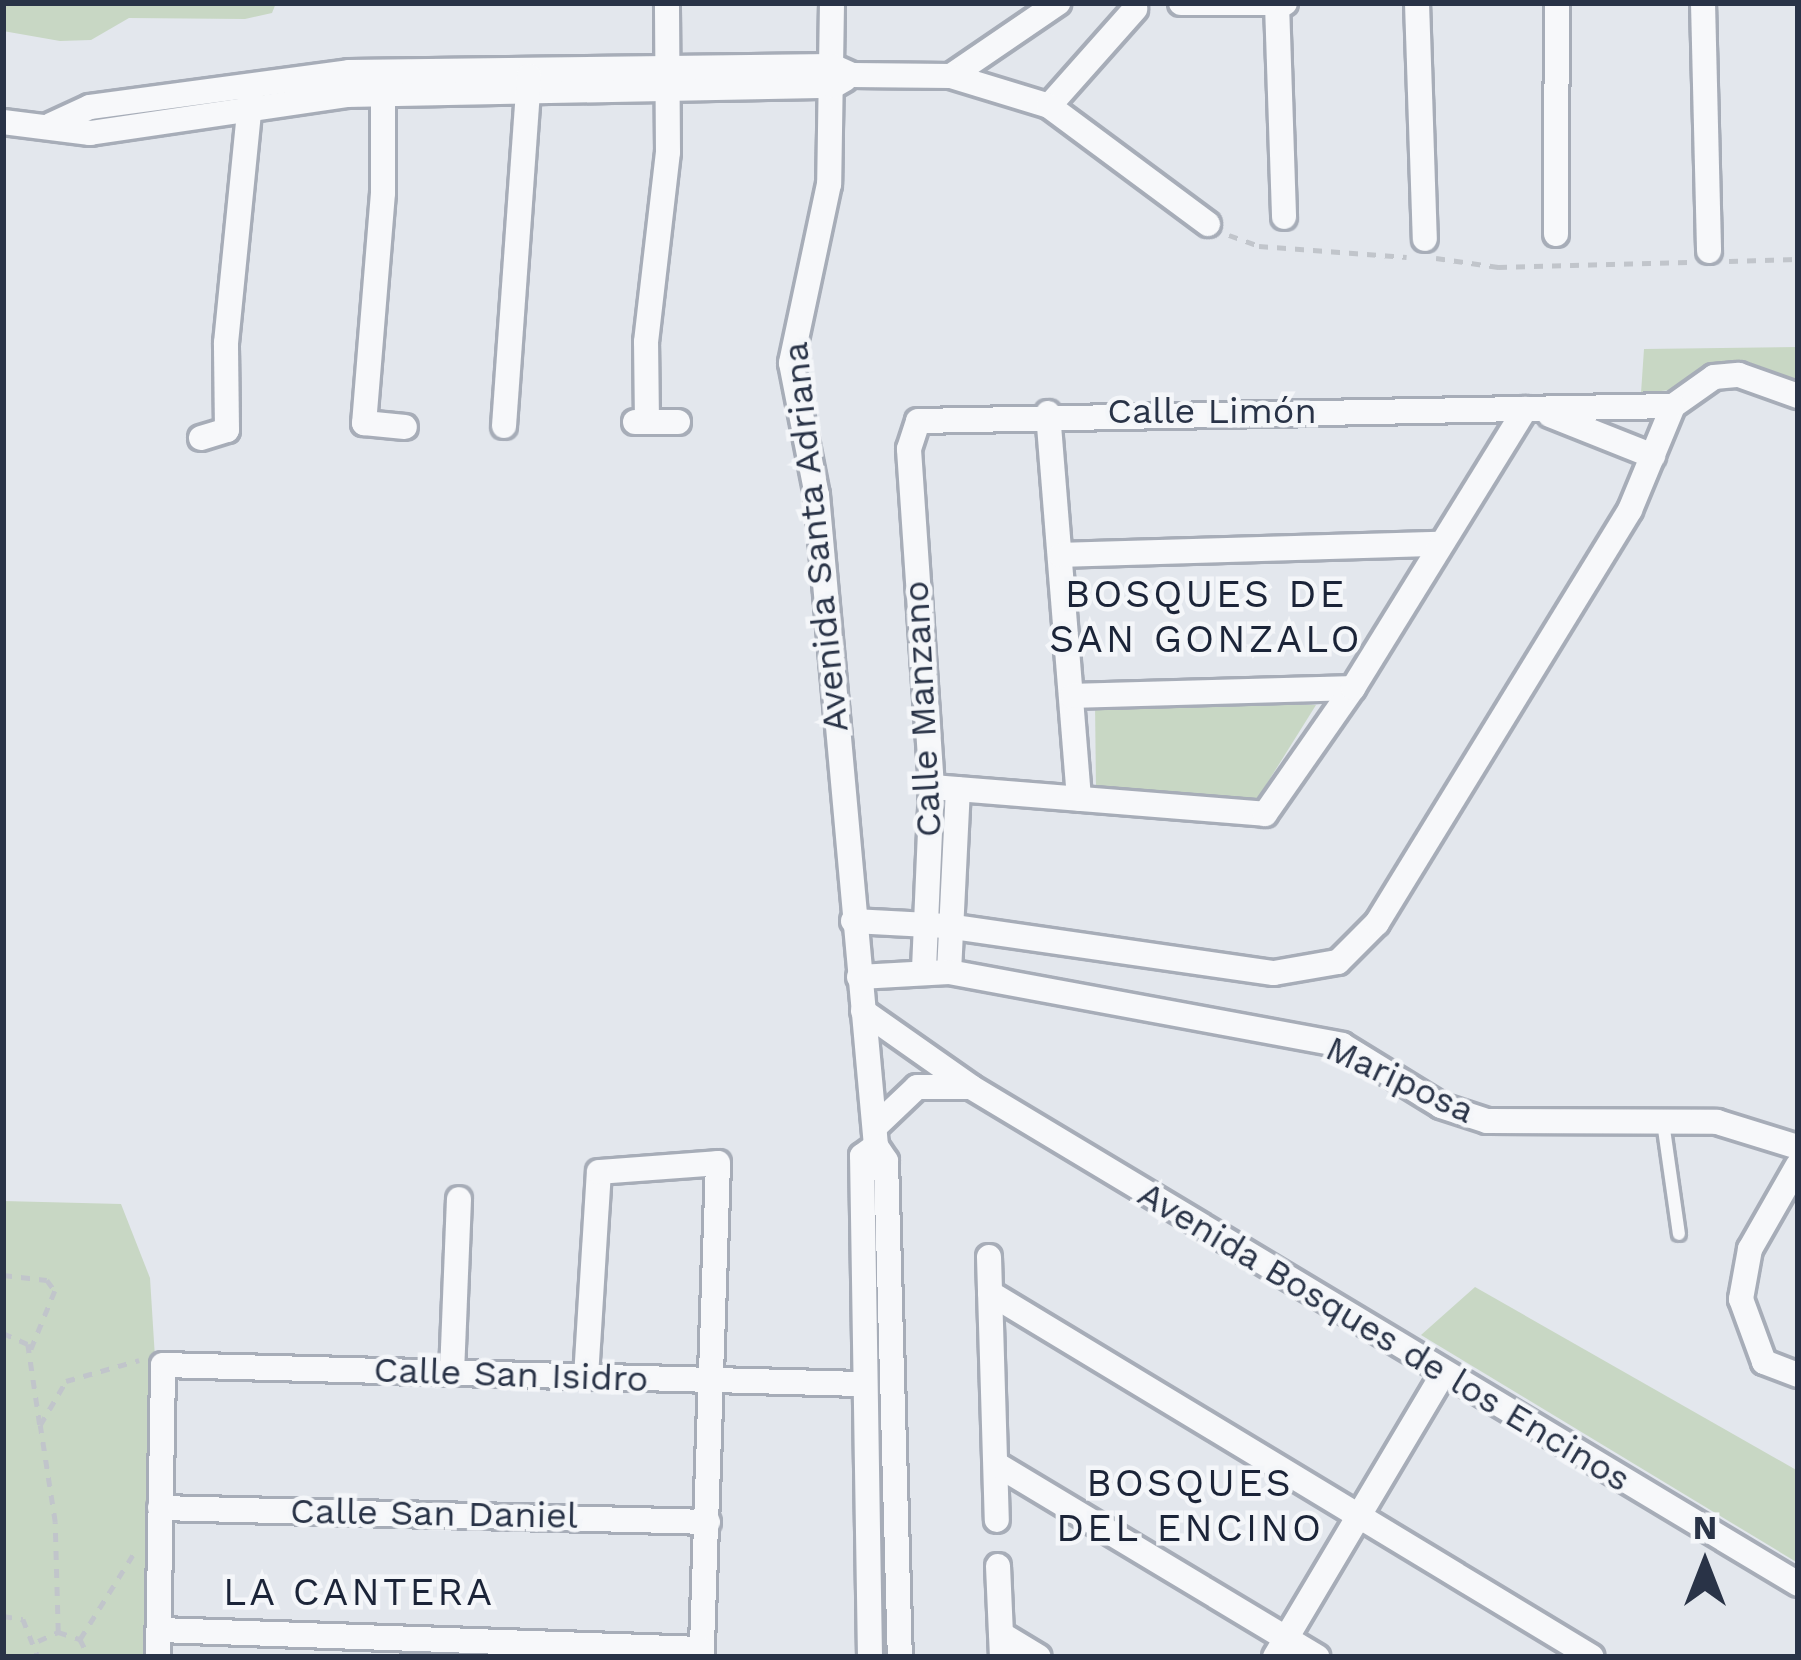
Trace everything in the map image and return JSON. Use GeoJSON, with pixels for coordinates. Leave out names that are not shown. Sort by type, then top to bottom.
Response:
{"type":"FeatureCollection","features":[{"type":"Feature","properties":{"kind":"street"},"geometry":{"type":"LineString","coordinates":[[667,3],[670,78],[640,422],[679,422]]}},
{"type":"Feature","properties":{"kind":"street","name":"Avenida Santa Adriana"},"geometry":{"type":"LineString","coordinates":[[832,3],[839,76],[829,184],[791,364],[817,495],[859,977],[876,1136],[886,1162],[900,1657]]}},
{"type":"Feature","properties":{"kind":"street"},"geometry":{"type":"LineString","coordinates":[[951,76],[1058,3]]}},
{"type":"Feature","properties":{"kind":"street"},"geometry":{"type":"LineString","coordinates":[[1048,106],[1129,6],[1171,3]]}},
{"type":"Feature","properties":{"kind":"street"},"geometry":{"type":"LineString","coordinates":[[1181,3],[1286,3]]}},
{"type":"Feature","properties":{"kind":"street"},"geometry":{"type":"LineString","coordinates":[[1417,3],[1425,239]]}},
{"type":"Feature","properties":{"kind":"street"},"geometry":{"type":"LineString","coordinates":[[1556,235],[1557,3]]}},
{"type":"Feature","properties":{"kind":"street"},"geometry":{"type":"LineString","coordinates":[[1703,3],[1708,251]]}},
{"type":"Feature","properties":{"kind":"street"},"geometry":{"type":"LineString","coordinates":[[1276,4],[1284,217]]}},
{"type":"Feature","properties":{"kind":"street"},"geometry":{"type":"LineString","coordinates":[[3,122],[52,124],[90,107],[383,82],[951,76],[1048,106],[1208,224]]}},
{"type":"Feature","properties":{"kind":"street"},"geometry":{"type":"LineString","coordinates":[[478,426],[511,426],[529,79]]}},
{"type":"Feature","properties":{"kind":"street"},"geometry":{"type":"LineString","coordinates":[[383,82],[364,423],[405,427]]}},
{"type":"Feature","properties":{"kind":"street"},"geometry":{"type":"LineString","coordinates":[[200,439],[227,430],[226,343],[250,95]]}},
{"type":"Feature","properties":{"kind":"street"},"geometry":{"type":"LineString","coordinates":[[854,921],[938,925],[1274,973],[1338,962],[1378,923],[1630,510],[1673,406],[1714,377],[1739,375],[1798,395]]}},
{"type":"Feature","properties":{"kind":"street","name":"Calle Limón"},"geometry":{"type":"LineString","coordinates":[[909,449],[918,421],[933,416],[1673,406]]}},
{"type":"Feature","properties":{"kind":"street"},"geometry":{"type":"LineString","coordinates":[[932,787],[1265,814],[1353,688],[1436,544],[1531,409]]}},
{"type":"Feature","properties":{"kind":"street","name":"Calle Limón"},"geometry":{"type":"LineString","coordinates":[[1531,409],[1653,456]]}},
{"type":"Feature","properties":{"kind":"street"},"geometry":{"type":"LineString","coordinates":[[1048,413],[1078,800]]}},
{"type":"Feature","properties":{"kind":"street","name":"Calle Manzano"},"geometry":{"type":"LineString","coordinates":[[909,449],[932,787],[937,970]]}},
{"type":"Feature","properties":{"kind":"street"},"geometry":{"type":"LineString","coordinates":[[1061,555],[1436,544]]}},
{"type":"Feature","properties":{"kind":"street"},"geometry":{"type":"LineString","coordinates":[[1072,696],[1353,688]]}},
{"type":"Feature","properties":{"kind":"street","name":"Calle Manzano"},"geometry":{"type":"LineString","coordinates":[[938,925],[958,788]]}},
{"type":"Feature","properties":{"kind":"street","name":"Mariposa"},"geometry":{"type":"LineString","coordinates":[[859,977],[937,970],[1342,1045],[1441,1106],[1487,1121],[1755,1128],[1798,1147]]}},
{"type":"Feature","properties":{"kind":"street","name":"Avenida Bosques de los Encinos"},"geometry":{"type":"LineString","coordinates":[[863,1011],[971,1087],[1798,1584]]}},
{"type":"Feature","properties":{"kind":"street"},"geometry":{"type":"LineString","coordinates":[[876,1136],[917,1087],[971,1087]]}},
{"type":"Feature","properties":{"kind":"street","name":"Avenida Santa Adriana"},"geometry":{"type":"LineString","coordinates":[[870,1657],[860,1384],[862,1156],[876,1136]]}},
{"type":"Feature","properties":{"kind":"street"},"geometry":{"type":"LineString","coordinates":[[160,1630],[702,1653],[721,1167],[712,1162],[599,1172],[586,1377]]}},
{"type":"Feature","properties":{"kind":"street"},"geometry":{"type":"LineString","coordinates":[[1798,1165],[1750,1249],[1741,1299],[1764,1362],[1798,1375]]}},
{"type":"Feature","properties":{"kind":"street"},"geometry":{"type":"LineString","coordinates":[[452,1373],[459,1199]]}},
{"type":"Feature","properties":{"kind":"street"},"geometry":{"type":"LineString","coordinates":[[989,1257],[997,1520]]}},
{"type":"Feature","properties":{"kind":"street"},"geometry":{"type":"LineString","coordinates":[[990,1293],[1592,1657]]}},
{"type":"Feature","properties":{"kind":"street"},"geometry":{"type":"LineString","coordinates":[[158,1657],[164,1544],[160,1508],[163,1366]]}},
{"type":"Feature","properties":{"kind":"street","name":"Calle San Isidro"},"geometry":{"type":"LineString","coordinates":[[163,1366],[860,1384]]}},
{"type":"Feature","properties":{"kind":"street"},"geometry":{"type":"LineString","coordinates":[[1281,1648],[1442,1374]]}},
{"type":"Feature","properties":{"kind":"street"},"geometry":{"type":"LineString","coordinates":[[996,1464],[1281,1648],[1317,1657]]}},
{"type":"Feature","properties":{"kind":"street","name":"Calle San Daniel"},"geometry":{"type":"LineString","coordinates":[[160,1508],[708,1522]]}},
{"type":"Feature","properties":{"kind":"street"},"geometry":{"type":"LineString","coordinates":[[998,1566],[1002,1646],[1039,1657]]}},
{"type":"Feature","properties":{"kind":"lane"},"geometry":{"type":"LineString","coordinates":[[1663,1122],[1679,1234]]}},
{"type":"Feature","properties":{"kind":"path"},"geometry":{"type":"LineString","coordinates":[[1208,224],[1259,246],[1498,267],[1798,259]]}},
{"type":"Feature","properties":{"kind":"path"},"geometry":{"type":"LineString","coordinates":[[3,1275],[47,1280],[55,1291],[30,1352],[56,1522],[58,1632]]}},
{"type":"Feature","properties":{"kind":"path"},"geometry":{"type":"LineString","coordinates":[[3,1333],[30,1352]]}},
{"type":"Feature","properties":{"kind":"path"},"geometry":{"type":"LineString","coordinates":[[40,1425],[66,1382],[130,1357],[163,1366]]}},
{"type":"Feature","properties":{"kind":"path"},"geometry":{"type":"LineString","coordinates":[[80,1639],[129,1556],[164,1544]]}},
{"type":"Feature","properties":{"kind":"path"},"geometry":{"type":"LineString","coordinates":[[3,1616],[23,1619],[38,1641],[38,1657]]}},
{"type":"Feature","properties":{"kind":"path"},"geometry":{"type":"LineString","coordinates":[[38,1641],[58,1632],[80,1639],[89,1657]]}},
{"type":"Feature","properties":{"kind":"green space"},"geometry":{"type":"Polygon","coordinates":[[[3,3],[276,3],[272,13],[245,19],[129,18],[91,40],[60,41],[3,31],[3,3]]]}},
{"type":"Feature","properties":{"kind":"green space"},"geometry":{"type":"Polygon","coordinates":[[[1798,347],[1798,389],[1747,367],[1715,368],[1671,390],[1641,393],[1644,349],[1798,347]]]}},
{"type":"Feature","properties":{"kind":"green space"},"geometry":{"type":"Polygon","coordinates":[[[1095,701],[1316,705],[1251,809],[1096,790],[1095,701]]]}},
{"type":"Feature","properties":{"kind":"green space"},"geometry":{"type":"Polygon","coordinates":[[[3,1201],[121,1204],[150,1278],[156,1374],[144,1657],[3,1657],[3,1201]]]}},
{"type":"Feature","properties":{"kind":"green space"},"geometry":{"type":"Polygon","coordinates":[[[1475,1287],[1798,1471],[1798,1563],[1421,1335],[1475,1287]]]}},
{"type":"Feature","properties":{"kind":"district","name":"BOSQUES DE SAN GONZALO"},"geometry":{"type":"Point","coordinates":[1206,618]}},
{"type":"Feature","properties":{"kind":"district","name":"BOSQUES DEL ENCINO"},"geometry":{"type":"Point","coordinates":[1190,1506]}},
{"type":"Feature","properties":{"kind":"district","name":"LA CANTERA"},"geometry":{"type":"Point","coordinates":[359,1592]}}]}
